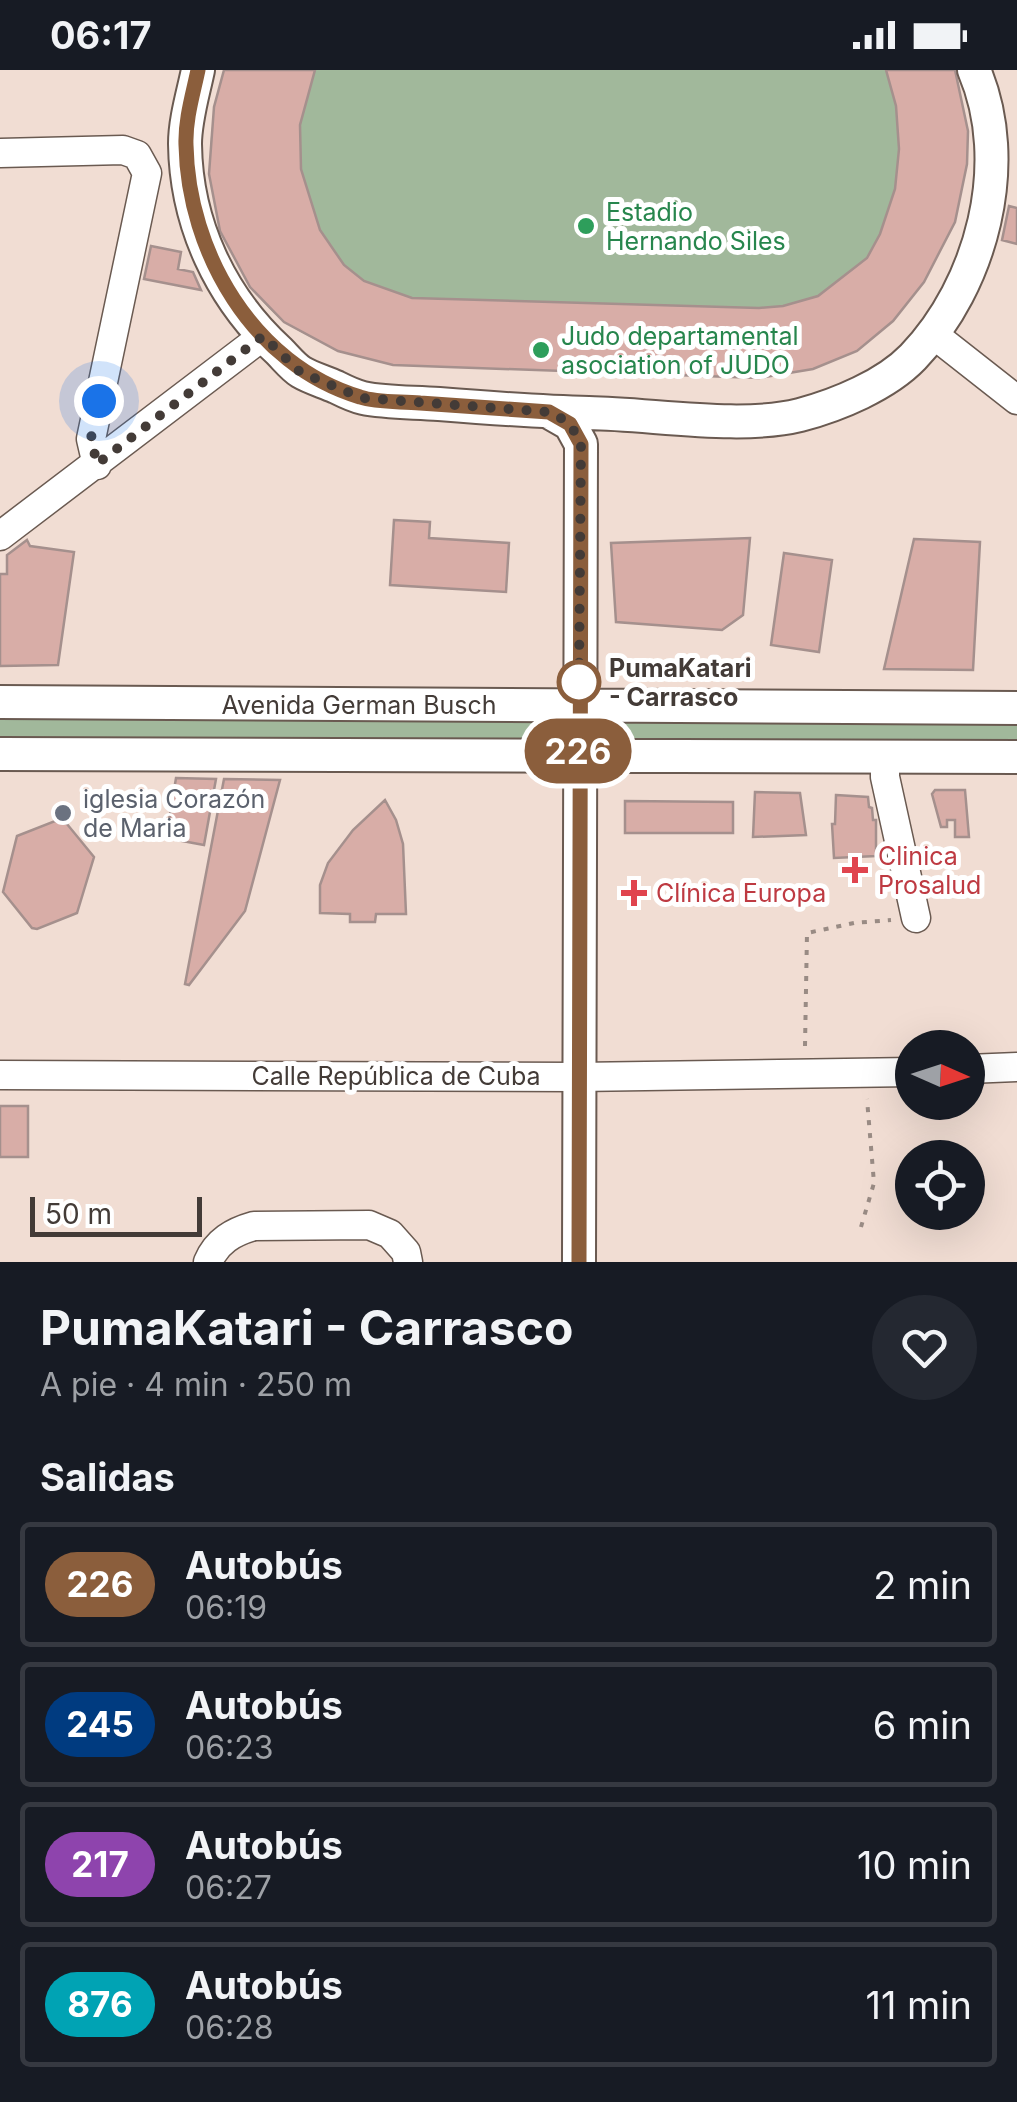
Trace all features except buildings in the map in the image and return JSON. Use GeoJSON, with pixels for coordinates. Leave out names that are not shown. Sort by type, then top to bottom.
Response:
{"type":"FeatureCollection","features":[{"type":"Feature","properties":{"kind":"main road"},"geometry":{"type":"LineString","coordinates":[[198,70],[185,141],[188,184],[198,226],[214,266],[236,303],[300,372],[362,398],[750,421],[798,416],[831,405],[882,380],[911,360],[933,334],[967,277],[986,216],[992,153],[984,93],[974,70]]}},
{"type":"Feature","properties":{"kind":"main road"},"geometry":{"type":"LineString","coordinates":[[549,412],[570,424],[581,444],[578,1262]]}},
{"type":"Feature","properties":{"kind":"main road"},"geometry":{"type":"LineString","coordinates":[[581,444],[597,425],[618,414]]}},
{"type":"Feature","properties":{"kind":"main road","name":"Avenida German Busch"},"geometry":{"type":"LineString","coordinates":[[0,702],[1017,708]]}},
{"type":"Feature","properties":{"kind":"main road","name":"Avenida German Busch"},"geometry":{"type":"LineString","coordinates":[[0,754],[1017,757]]}},
{"type":"Feature","properties":{"kind":"street"},"geometry":{"type":"LineString","coordinates":[[0,153],[124,150],[137,155],[146,173],[91,438],[97,464]]}},
{"type":"Feature","properties":{"kind":"street"},"geometry":{"type":"LineString","coordinates":[[933,334],[1017,400]]}},
{"type":"Feature","properties":{"kind":"street"},"geometry":{"type":"LineString","coordinates":[[0,536],[263,336]]}},
{"type":"Feature","properties":{"kind":"street"},"geometry":{"type":"LineString","coordinates":[[884,757],[885,778],[916,918]]}},
{"type":"Feature","properties":{"kind":"street"},"geometry":{"type":"LineString","coordinates":[[985,1068],[1017,1067]]}},
{"type":"Feature","properties":{"kind":"street","name":"Calle República de Cuba"},"geometry":{"type":"LineString","coordinates":[[0,1074],[895,1073]]}},
{"type":"Feature","properties":{"kind":"street"},"geometry":{"type":"LineString","coordinates":[[208,1262],[222,1241],[254,1226],[370,1225],[390,1234],[406,1252],[408,1262]]}},
{"type":"Feature","properties":{"kind":"path"},"geometry":{"type":"LineString","coordinates":[[803,1074],[806,933],[854,923],[916,918]]}},
{"type":"Feature","properties":{"kind":"path"},"geometry":{"type":"LineString","coordinates":[[861,1228],[874,1183],[865,1074]]}},
{"type":"Feature","properties":{"kind":"green space","name":"Estadio Hernando Siles"},"geometry":{"type":"Polygon","coordinates":[[[224,70],[955,70],[968,131],[967,164],[955,222],[924,282],[857,351],[813,369],[759,378],[393,365],[338,348],[286,323],[258,296],[242,272],[218,216],[210,169],[213,121],[224,70]]]}},
{"type":"Feature","properties":{"kind":"green space"},"geometry":{"type":"Polygon","coordinates":[[[0,717],[544,718],[554,730],[551,738],[543,742],[0,740],[0,717]]]}},
{"type":"Feature","properties":{"kind":"green space"},"geometry":{"type":"Polygon","coordinates":[[[1017,721],[1017,744],[615,742],[605,730],[608,722],[1017,721]]]}},
{"type":"Feature","properties":{"kind":"bus line","name":"226"},"geometry":{"type":"LineString","coordinates":[[198,70],[185,141],[188,184],[198,226],[214,266],[236,303],[263,336],[300,372],[362,398],[549,412],[570,424],[581,444],[579,1262]]}},
{"type":"Feature","properties":{"kind":"place","name":"Estadio Hernando Siles"},"geometry":{"type":"Point","coordinates":[586,226]}},
{"type":"Feature","properties":{"kind":"place","name":"Judo departamental asociation of JUDO"},"geometry":{"type":"Point","coordinates":[541,350]}},
{"type":"Feature","properties":{"kind":"place","name":"PumaKatari - Carrasco"},"geometry":{"type":"Point","coordinates":[579,682]}},
{"type":"Feature","properties":{"kind":"place","name":"iglesia Corazón de Maria"},"geometry":{"type":"Point","coordinates":[63,813]}},
{"type":"Feature","properties":{"kind":"place","name":"Clinica Prosalud"},"geometry":{"type":"Point","coordinates":[855,870]}},
{"type":"Feature","properties":{"kind":"place","name":"Clínica Europa"},"geometry":{"type":"Point","coordinates":[634,893]}},
{"type":"Feature","properties":{"kind":"route"},"geometry":{"type":"LineString","coordinates":[[99,401],[91,438],[97,464],[263,336],[300,372],[362,398],[560,416],[577,433],[581,444],[579,682]]}}]}
